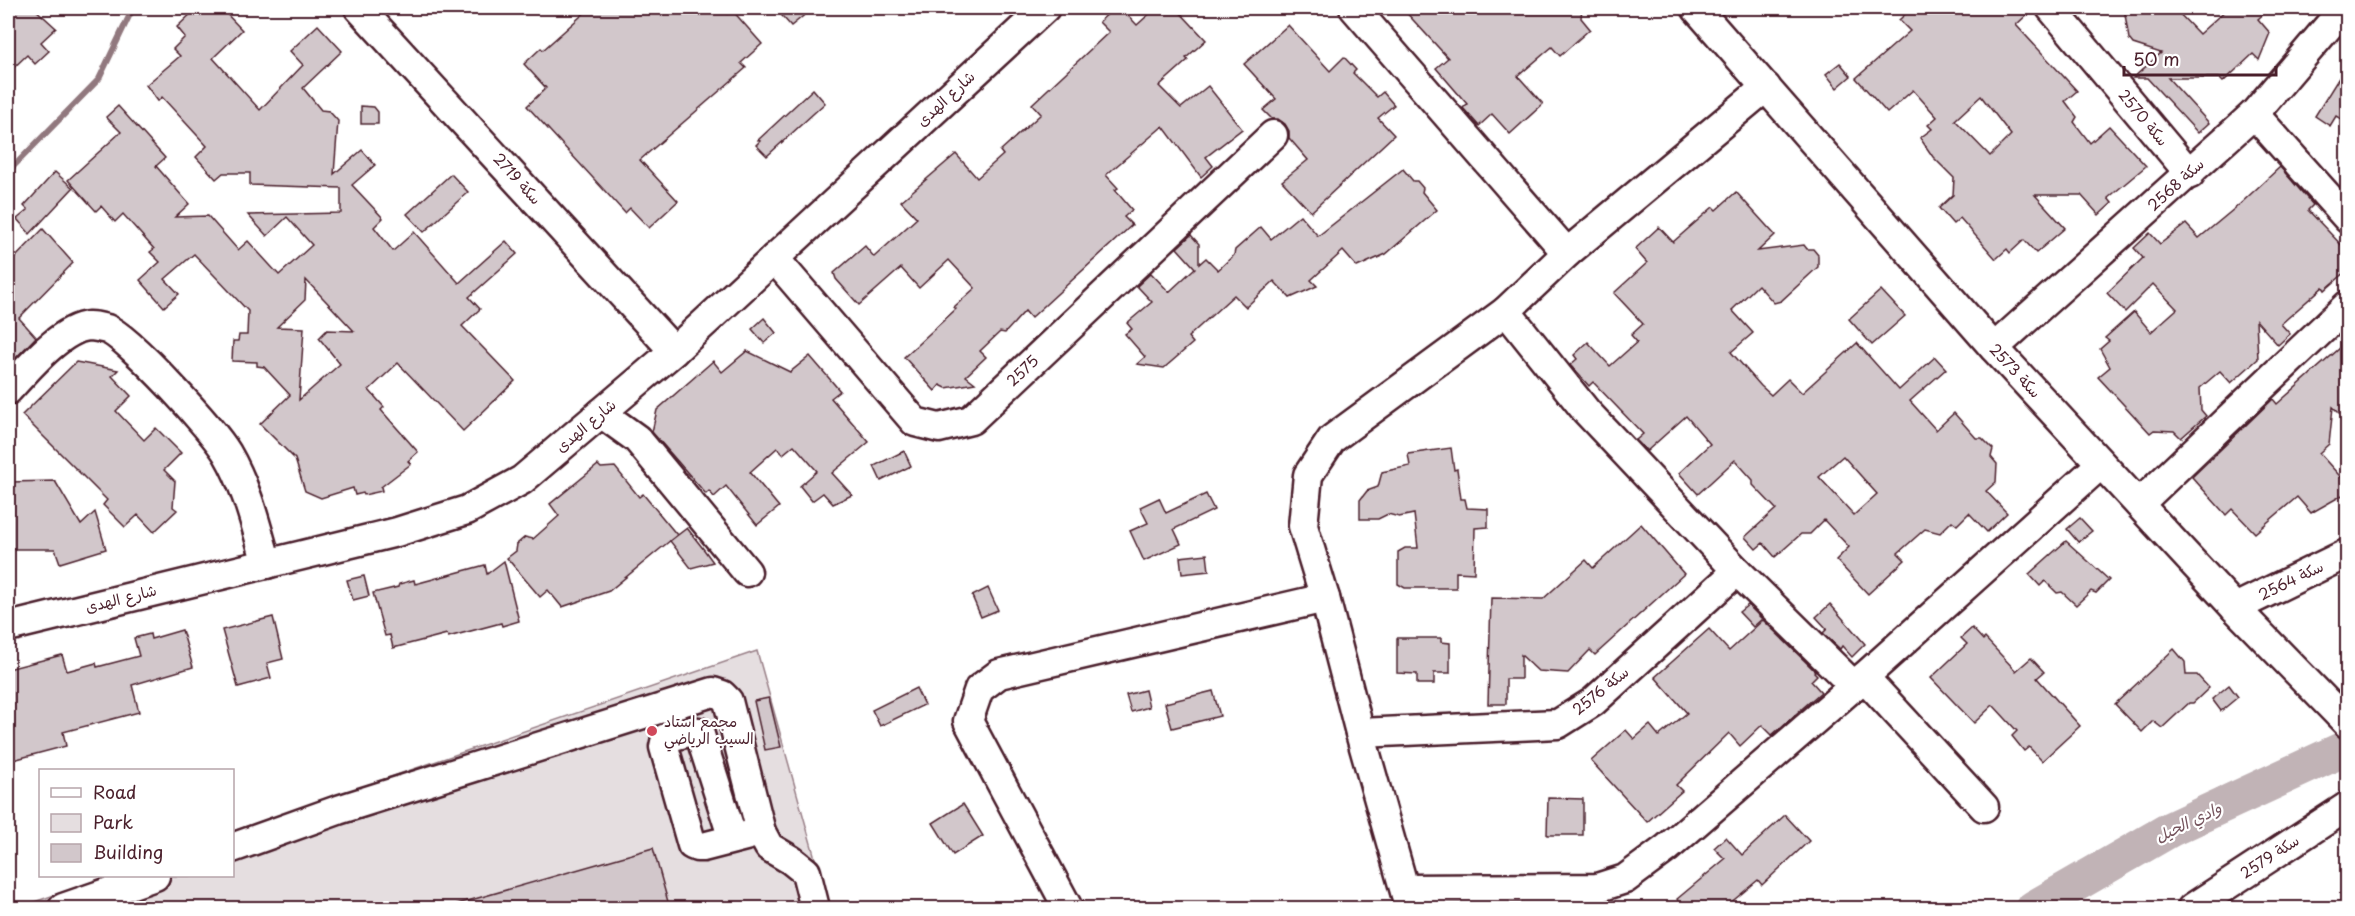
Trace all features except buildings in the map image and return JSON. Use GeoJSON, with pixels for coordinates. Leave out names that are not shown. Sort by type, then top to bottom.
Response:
{"type":"FeatureCollection","features":[{"type":"Feature","properties":{"kind":"street","name":"سكة 2719"},"geometry":{"type":"LineString","coordinates":[[359,8],[674,351]]}},
{"type":"Feature","properties":{"kind":"street","name":"شارع الهدى"},"geometry":{"type":"LineString","coordinates":[[8,627],[397,532],[467,510],[522,480],[674,351],[1046,8]]}},
{"type":"Feature","properties":{"kind":"street"},"geometry":{"type":"LineString","coordinates":[[1354,8],[1567,253]]}},
{"type":"Feature","properties":{"kind":"street","name":"سكة 2573"},"geometry":{"type":"LineString","coordinates":[[1695,8],[1994,348],[2235,608],[2348,724]]}},
{"type":"Feature","properties":{"kind":"street","name":"سكة 2570"},"geometry":{"type":"LineString","coordinates":[[2050,8],[2190,174]]}},
{"type":"Feature","properties":{"kind":"street","name":"سكة 2568"},"geometry":{"type":"LineString","coordinates":[[1994,348],[2254,114],[2344,8]]}},
{"type":"Feature","properties":{"kind":"street"},"geometry":{"type":"LineString","coordinates":[[1766,87],[1567,253],[1506,311],[1332,439],[1308,475],[1303,526],[1325,598],[1360,734],[1407,899],[1597,888],[1625,879],[1667,848],[1859,682],[2101,464]]}},
{"type":"Feature","properties":{"kind":"street"},"geometry":{"type":"LineString","coordinates":[[2254,114],[2348,219]]}},
{"type":"Feature","properties":{"kind":"street","name":"2575"},"geometry":{"type":"LineString","coordinates":[[774,258],[915,422],[939,428],[971,420],[1273,135]]}},
{"type":"Feature","properties":{"kind":"street"},"geometry":{"type":"LineString","coordinates":[[2139,504],[2348,305]]}},
{"type":"Feature","properties":{"kind":"street"},"geometry":{"type":"LineString","coordinates":[[1506,311],[1586,411],[1737,571],[1859,682],[1984,807]]}},
{"type":"Feature","properties":{"kind":"street"},"geometry":{"type":"LineString","coordinates":[[8,390],[43,354],[75,330],[89,326],[106,329],[123,339],[190,407],[226,452],[251,510],[267,564]]}},
{"type":"Feature","properties":{"kind":"street"},"geometry":{"type":"LineString","coordinates":[[601,413],[637,439],[747,572]]}},
{"type":"Feature","properties":{"kind":"street","name":"سكة 2564"},"geometry":{"type":"LineString","coordinates":[[2235,608],[2348,553]]}},
{"type":"Feature","properties":{"kind":"street","name":"سكة 2576"},"geometry":{"type":"LineString","coordinates":[[1360,734],[1558,724],[1593,702],[1737,571]]}},
{"type":"Feature","properties":{"kind":"street"},"geometry":{"type":"LineString","coordinates":[[1068,909],[968,721],[979,689],[999,674],[1325,598]]}},
{"type":"Feature","properties":{"kind":"street"},"geometry":{"type":"LineString","coordinates":[[234,847],[338,810],[712,692],[722,695],[728,701],[761,831],[769,847],[806,872],[815,909]]}},
{"type":"Feature","properties":{"kind":"street","name":"سكة 2579"},"geometry":{"type":"LineString","coordinates":[[2192,909],[2348,806]]}},
{"type":"Feature","properties":{"kind":"street"},"geometry":{"type":"LineString","coordinates":[[733,839],[761,831]]}},
{"type":"Feature","properties":{"kind":"street"},"geometry":{"type":"LineString","coordinates":[[63,909],[152,877]]}},
{"type":"Feature","properties":{"kind":"green space","name":"مجمع استاد السيب الرياضي"},"geometry":{"type":"Polygon","coordinates":[[[757,651],[829,908],[17,908],[106,877],[234,877],[234,831],[757,651]]]}},
{"type":"Feature","properties":{"kind":"waterway"},"geometry":{"type":"LineString","coordinates":[[8,172],[99,79],[133,8]]}},
{"type":"Feature","properties":{"kind":"waterway","name":"وادي الحيل"},"geometry":{"type":"LineString","coordinates":[[2034,908],[2171,829],[2348,747]]}},
{"type":"Feature","properties":{"kind":"place","name":"مجمع استاد السيب الرياضي"},"geometry":{"type":"Point","coordinates":[652,731]}}]}
